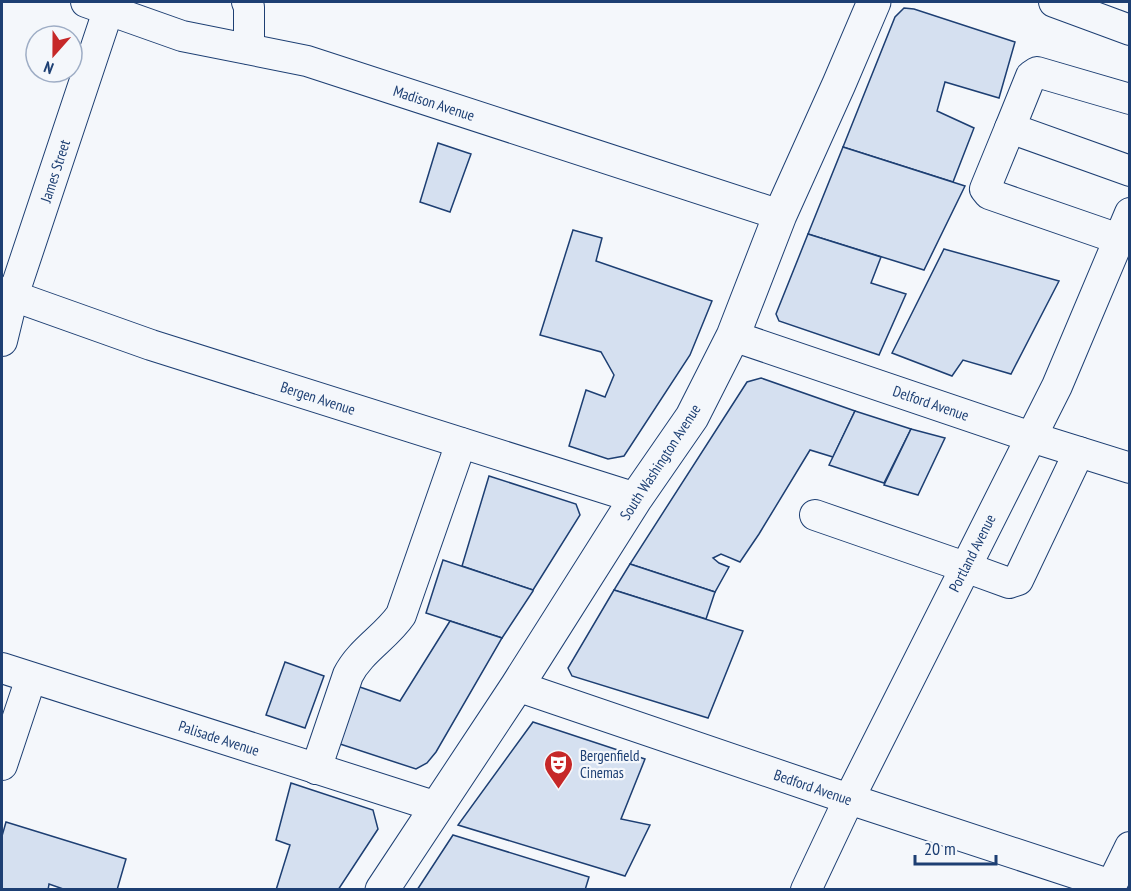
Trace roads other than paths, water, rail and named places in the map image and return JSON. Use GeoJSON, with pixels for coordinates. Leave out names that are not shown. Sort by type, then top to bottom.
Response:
{"type":"FeatureCollection","features":[{"type":"Feature","properties":{"kind":"main road","name":"South Washington Avenue"},"geometry":{"type":"LineString","coordinates":[[382,890],[517,686],[636,498],[692,417],[733,336],[780,215],[874,2]]}},
{"type":"Feature","properties":{"kind":"street"},"geometry":{"type":"LineString","coordinates":[[247,2],[249,50]]}},
{"type":"Feature","properties":{"kind":"street"},"geometry":{"type":"LineString","coordinates":[[1054,2],[1130,30]]}},
{"type":"Feature","properties":{"kind":"street","name":"Madison Avenue"},"geometry":{"type":"LineString","coordinates":[[102,4],[182,36],[307,62],[780,215]]}},
{"type":"Feature","properties":{"kind":"street","name":"James Street"},"geometry":{"type":"LineString","coordinates":[[2,341],[7,294],[102,4]]}},
{"type":"Feature","properties":{"kind":"street"},"geometry":{"type":"LineString","coordinates":[[1124,226],[989,194],[985,189],[1031,76],[1037,72],[1130,99]]}},
{"type":"Feature","properties":{"kind":"street"},"geometry":{"type":"LineString","coordinates":[[1010,128],[1130,171]]}},
{"type":"Feature","properties":{"kind":"street","name":"Portland Avenue"},"geometry":{"type":"LineString","coordinates":[[806,890],[849,799],[1057,386],[1124,226]]}},
{"type":"Feature","properties":{"kind":"street","name":"Bergen Avenue"},"geometry":{"type":"LineString","coordinates":[[7,294],[151,345],[636,498]]}},
{"type":"Feature","properties":{"kind":"street","name":"Delford Avenue"},"geometry":{"type":"LineString","coordinates":[[733,336],[1079,453],[1130,468]]}},
{"type":"Feature","properties":{"kind":"street"},"geometry":{"type":"LineString","coordinates":[[316,769],[352,665],[394,626],[401,615],[461,443]]}},
{"type":"Feature","properties":{"kind":"street"},"geometry":{"type":"LineString","coordinates":[[814,515],[1009,583],[1018,580],[1079,453]]}},
{"type":"Feature","properties":{"kind":"street","name":"Palisade Avenue"},"geometry":{"type":"LineString","coordinates":[[2,668],[437,807]]}},
{"type":"Feature","properties":{"kind":"street"},"geometry":{"type":"LineString","coordinates":[[2,765],[31,678]]}},
{"type":"Feature","properties":{"kind":"street","name":"Bedford Avenue"},"geometry":{"type":"LineString","coordinates":[[517,686],[1110,887]]}},
{"type":"Feature","properties":{"kind":"street"},"geometry":{"type":"LineString","coordinates":[[1110,887],[1130,847]]}},
{"type":"Feature","properties":{"kind":"place","name":"Bergenfield Cinemas"},"geometry":{"type":"Point","coordinates":[559,790]}}]}
